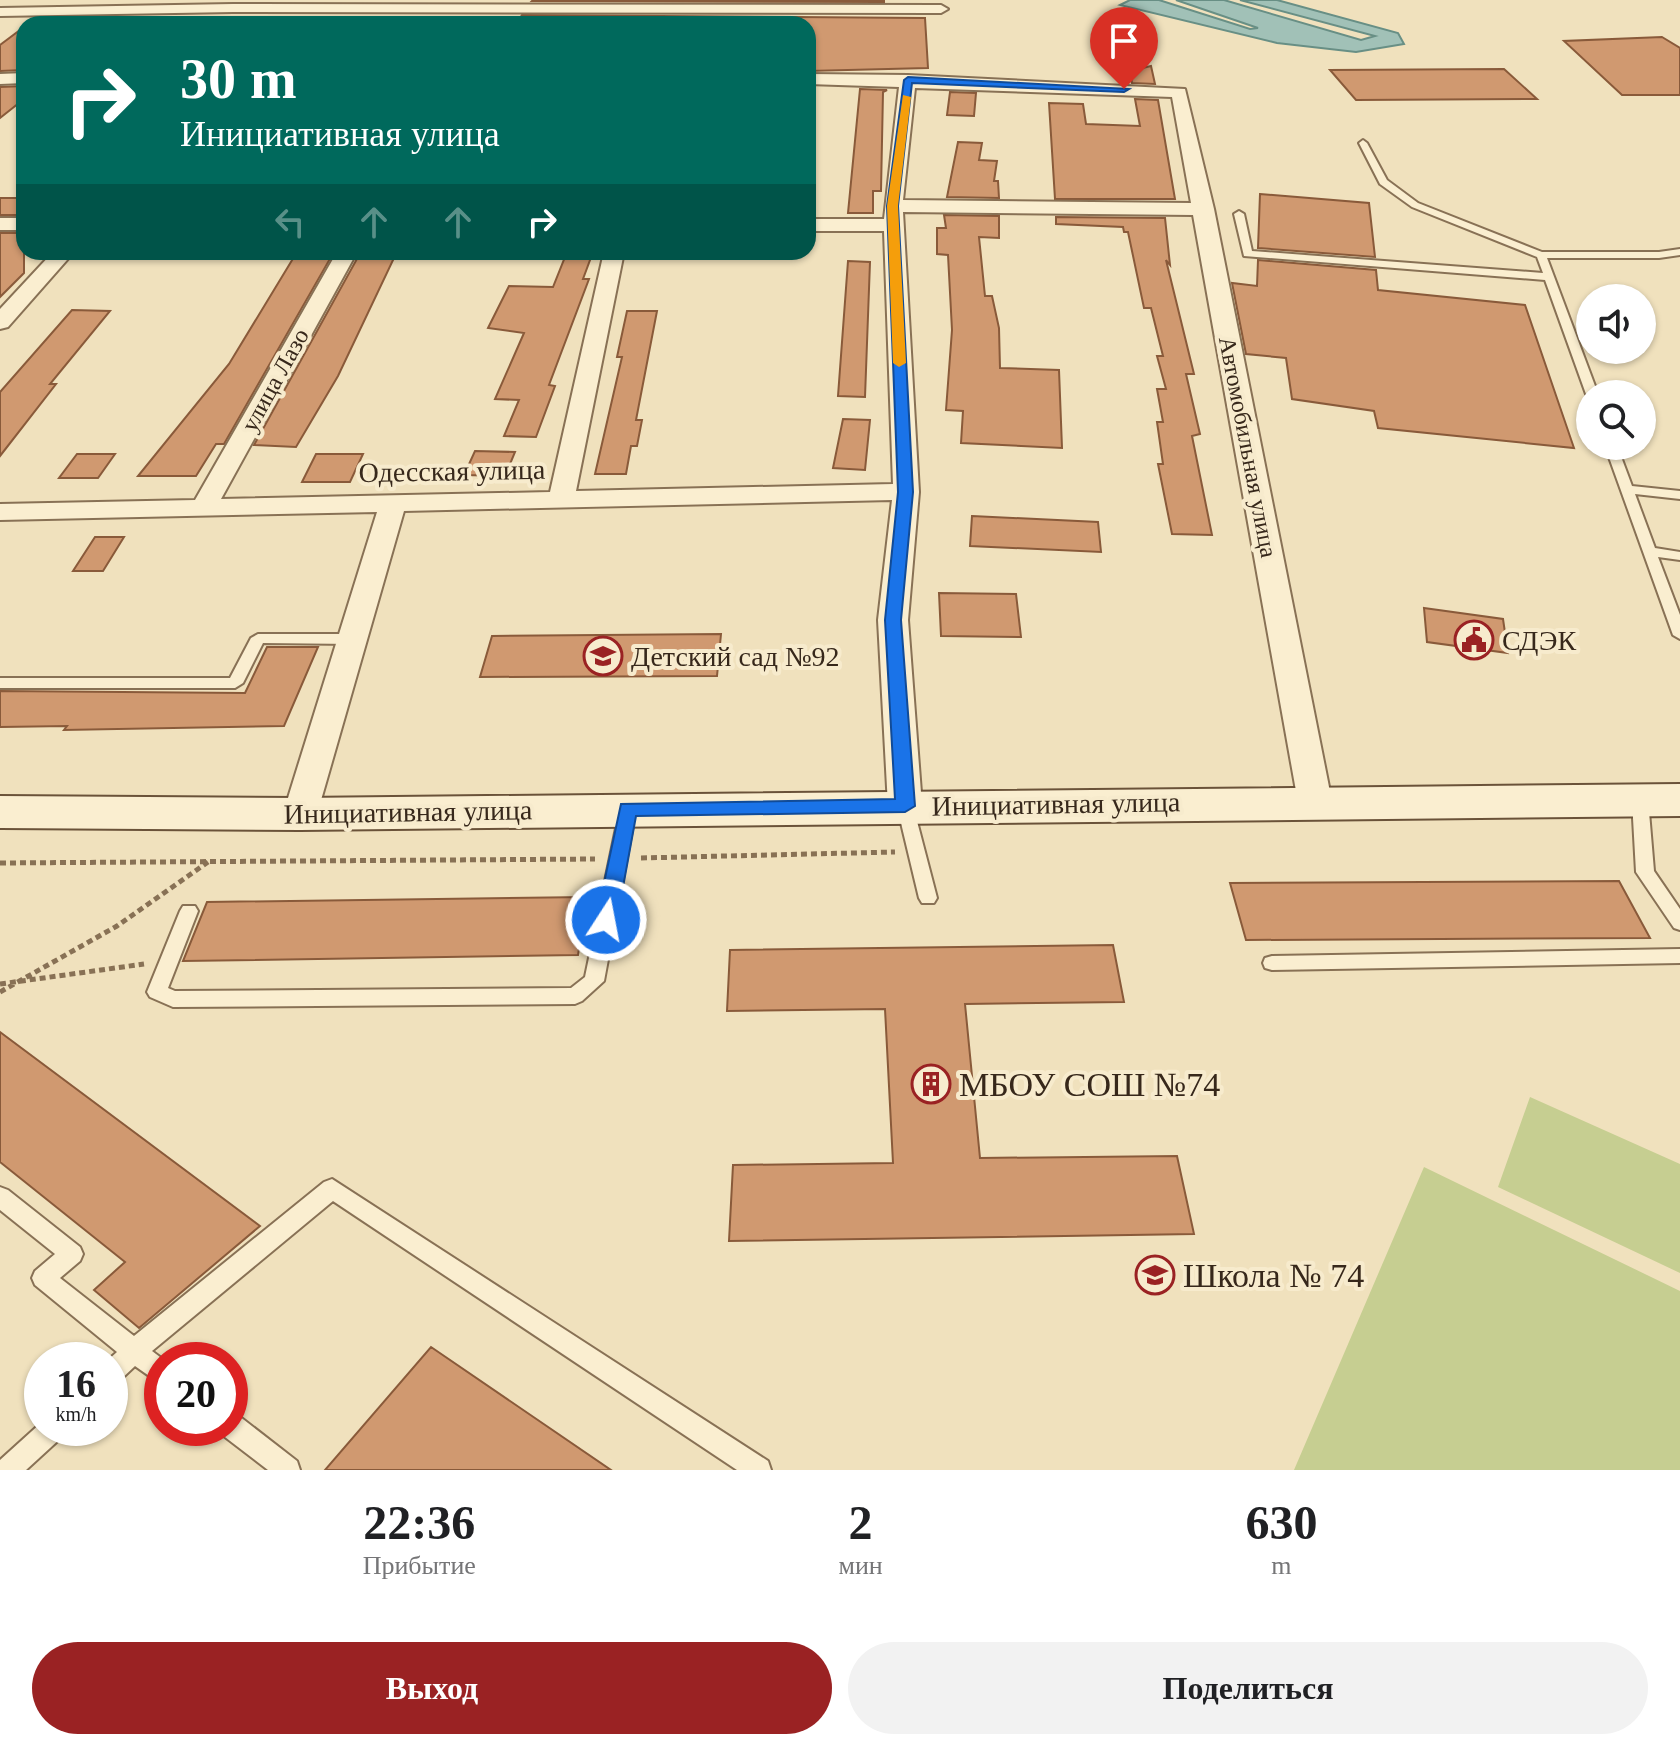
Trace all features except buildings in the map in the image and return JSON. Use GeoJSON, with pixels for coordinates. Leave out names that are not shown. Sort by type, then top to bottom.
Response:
{"type":"FeatureCollection","features":[{"type":"Feature","properties":{"kind":"main road","name":"Инициативная улица"},"geometry":{"type":"LineString","coordinates":[[0,812],[300,814],[1660,800]]}},
{"type":"Feature","properties":{"kind":"street"},"geometry":{"type":"LineString","coordinates":[[0,12],[488,4],[941,9]]}},
{"type":"Feature","properties":{"kind":"street"},"geometry":{"type":"LineString","coordinates":[[816,79],[908,80],[893,215],[906,492],[893,620],[905,806]]}},
{"type":"Feature","properties":{"kind":"street","name":"Автомобильная улица"},"geometry":{"type":"LineString","coordinates":[[908,80],[1179,92],[1204,209],[1315,802]]}},
{"type":"Feature","properties":{"kind":"street"},"geometry":{"type":"LineString","coordinates":[[816,224],[893,215],[1204,209]]}},
{"type":"Feature","properties":{"kind":"street"},"geometry":{"type":"LineString","coordinates":[[0,322],[57,260]]}},
{"type":"Feature","properties":{"kind":"street","name":"улица Лазо"},"geometry":{"type":"LineString","coordinates":[[203,508],[342,260]]}},
{"type":"Feature","properties":{"kind":"street"},"geometry":{"type":"LineString","coordinates":[[561,501],[612,260]]}},
{"type":"Feature","properties":{"kind":"street","name":"Одесская улица"},"geometry":{"type":"LineString","coordinates":[[0,512],[906,492]]}},
{"type":"Feature","properties":{"kind":"street"},"geometry":{"type":"LineString","coordinates":[[300,814],[393,504]]}},
{"type":"Feature","properties":{"kind":"lane"},"geometry":{"type":"LineString","coordinates":[[1363,143],[1383,182],[1415,205],[1541,255],[1659,255],[1680,252]]}},
{"type":"Feature","properties":{"kind":"lane"},"geometry":{"type":"LineString","coordinates":[[1239,214],[1248,254],[1549,277]]}},
{"type":"Feature","properties":{"kind":"lane"},"geometry":{"type":"LineString","coordinates":[[1541,255],[1587,380]]}},
{"type":"Feature","properties":{"kind":"lane"},"geometry":{"type":"LineString","coordinates":[[1616,460],[1680,635]]}},
{"type":"Feature","properties":{"kind":"lane"},"geometry":{"type":"LineString","coordinates":[[1627,489],[1680,495]]}},
{"type":"Feature","properties":{"kind":"lane"},"geometry":{"type":"LineString","coordinates":[[1649,551],[1680,556]]}},
{"type":"Feature","properties":{"kind":"lane"},"geometry":{"type":"LineString","coordinates":[[0,683],[235,683],[258,638],[353,639]]}},
{"type":"Feature","properties":{"kind":"lane"},"geometry":{"type":"LineString","coordinates":[[1660,800],[1645,872],[1680,923]]}},
{"type":"Feature","properties":{"kind":"lane"},"geometry":{"type":"LineString","coordinates":[[905,806],[914,852],[928,898]]}},
{"type":"Feature","properties":{"kind":"lane"},"geometry":{"type":"LineString","coordinates":[[189,911],[157,992],[173,999],[575,996],[594,981],[628,809]]}},
{"type":"Feature","properties":{"kind":"lane"},"geometry":{"type":"LineString","coordinates":[[1272,963],[1680,956]]}},
{"type":"Feature","properties":{"kind":"lane"},"geometry":{"type":"LineString","coordinates":[[128,1357],[332,1189],[759,1470]]}},
{"type":"Feature","properties":{"kind":"lane"},"geometry":{"type":"LineString","coordinates":[[0,1197],[72,1254],[43,1278],[144,1359]]}},
{"type":"Feature","properties":{"kind":"lane"},"geometry":{"type":"LineString","coordinates":[[248,1439],[288,1470]]}},
{"type":"Feature","properties":{"kind":"lane"},"geometry":{"type":"LineString","coordinates":[[8,1470],[34,1446]]}},
{"type":"Feature","properties":{"kind":"path"},"geometry":{"type":"LineString","coordinates":[[0,863],[619,859],[914,852]]}},
{"type":"Feature","properties":{"kind":"path"},"geometry":{"type":"LineString","coordinates":[[0,992],[117,926],[208,861]]}},
{"type":"Feature","properties":{"kind":"path"},"geometry":{"type":"LineString","coordinates":[[0,984],[169,961]]}},
{"type":"Feature","properties":{"kind":"green space"},"geometry":{"type":"Polygon","coordinates":[[[1530,1097],[1680,1164],[1680,1273],[1498,1187],[1530,1097]]]}},
{"type":"Feature","properties":{"kind":"green space"},"geometry":{"type":"Polygon","coordinates":[[[1424,1167],[1680,1291],[1680,1470],[1294,1470],[1424,1167]]]}},
{"type":"Feature","properties":{"kind":"water"},"geometry":{"type":"Polygon","coordinates":[[[1130,0],[1159,0],[1250,29],[1258,28],[1176,0],[1224,0],[1361,40],[1375,36],[1240,0],[1277,0],[1398,33],[1404,44],[1356,52],[1277,43],[1120,5],[1130,0]]]}},
{"type":"Feature","properties":{"kind":"slow traffic"},"geometry":{"type":"LineString","coordinates":[[899,363],[893,206],[906,97]]}},
{"type":"Feature","properties":{"kind":"place","name":"СДЭК"},"geometry":{"type":"Point","coordinates":[1474,640]}},
{"type":"Feature","properties":{"kind":"place","name":"Детский сад №92"},"geometry":{"type":"Point","coordinates":[603,656]}},
{"type":"Feature","properties":{"kind":"place","name":"МБОУ СОШ №74"},"geometry":{"type":"Point","coordinates":[931,1084]}},
{"type":"Feature","properties":{"kind":"place","name":"Школа № 74"},"geometry":{"type":"Point","coordinates":[1155,1275]}},
{"type":"Feature","properties":{"kind":"route"},"geometry":{"type":"LineString","coordinates":[[606,920],[628,809],[905,806],[893,620],[906,492],[893,206],[908,80],[1124,89]]}}]}
